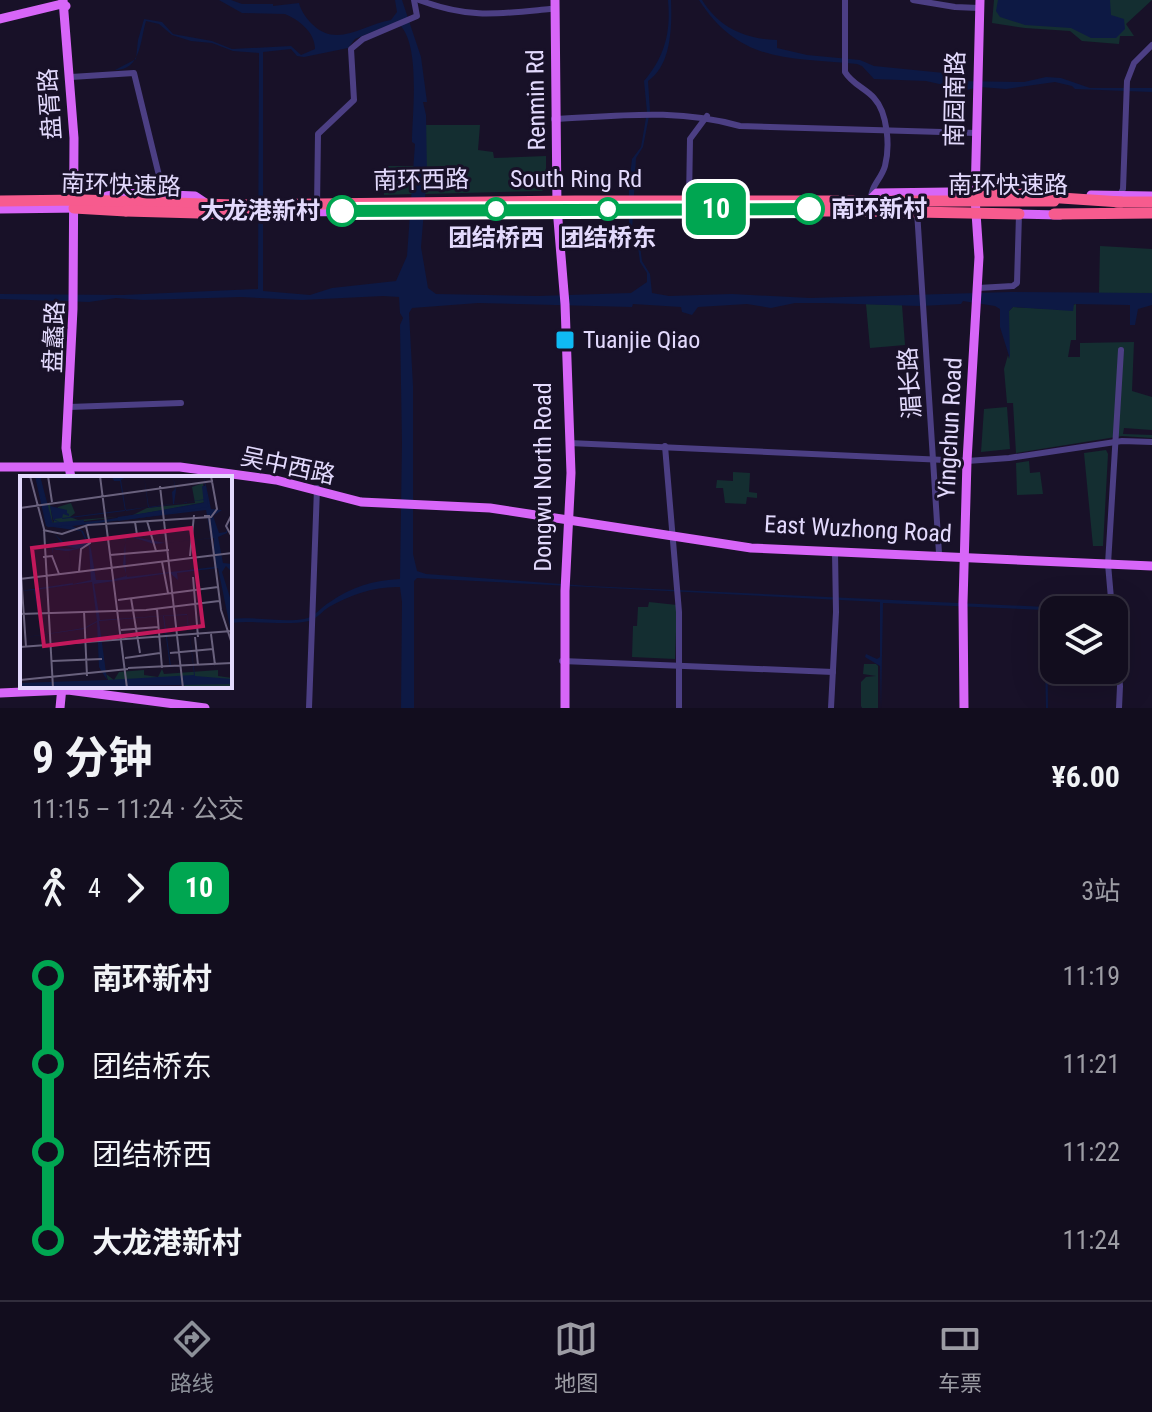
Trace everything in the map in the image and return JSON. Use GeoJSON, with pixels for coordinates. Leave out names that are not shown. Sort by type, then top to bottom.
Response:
{"type":"FeatureCollection","features":[{"type":"Feature","properties":{"kind":"highway"},"geometry":{"type":"LineString","coordinates":[[744,204],[772,211],[868,206],[917,211],[1027,194]]}},
{"type":"Feature","properties":{"kind":"highway"},"geometry":{"type":"LineString","coordinates":[[122,196],[267,201],[297,207]]}},
{"type":"Feature","properties":{"kind":"highway"},"geometry":{"type":"LineString","coordinates":[[744,204],[771,198],[922,196],[1012,208],[1123,198]]}},
{"type":"Feature","properties":{"kind":"highway","name":"South Ring Rd"},"geometry":{"type":"LineString","coordinates":[[297,207],[744,204],[1054,207],[1123,198],[1152,206]]}},
{"type":"Feature","properties":{"kind":"highway"},"geometry":{"type":"LineString","coordinates":[[1100,199],[1152,206]]}},
{"type":"Feature","properties":{"kind":"highway","name":"南环快速路"},"geometry":{"type":"LineString","coordinates":[[0,203],[297,207]]}},
{"type":"Feature","properties":{"kind":"highway"},"geometry":{"type":"LineString","coordinates":[[76,203],[126,211],[235,214],[268,214],[297,207]]}},
{"type":"Feature","properties":{"kind":"highway"},"geometry":{"type":"LineString","coordinates":[[975,204],[1012,208]]}},
{"type":"Feature","properties":{"kind":"highway","name":"南环快速路"},"geometry":{"type":"LineString","coordinates":[[1054,207],[1152,206]]}},
{"type":"Feature","properties":{"kind":"main road"},"geometry":{"type":"LineString","coordinates":[[0,20],[64,3]]}},
{"type":"Feature","properties":{"kind":"main road","name":"盘胥路"},"geometry":{"type":"LineString","coordinates":[[64,3],[71,77],[76,203]]}},
{"type":"Feature","properties":{"kind":"main road","name":"盘胥路"},"geometry":{"type":"LineString","coordinates":[[64,3],[76,203]]}},
{"type":"Feature","properties":{"kind":"main road","name":"Renmin Rd"},"geometry":{"type":"LineString","coordinates":[[552,3],[556,203]]}},
{"type":"Feature","properties":{"kind":"main road","name":"南园南路"},"geometry":{"type":"LineString","coordinates":[[975,204],[978,4]]}},
{"type":"Feature","properties":{"kind":"main road"},"geometry":{"type":"LineString","coordinates":[[868,206],[877,193],[949,192],[975,204]]}},
{"type":"Feature","properties":{"kind":"main road"},"geometry":{"type":"LineString","coordinates":[[76,203],[84,195],[122,196],[124,193],[166,202]]}},
{"type":"Feature","properties":{"kind":"main road"},"geometry":{"type":"LineString","coordinates":[[1027,194],[1123,198]]}},
{"type":"Feature","properties":{"kind":"main road","name":"南环西路"},"geometry":{"type":"LineString","coordinates":[[0,203],[22,208],[89,202],[93,199],[261,207],[689,204]]}},
{"type":"Feature","properties":{"kind":"main road","name":"南环西路"},"geometry":{"type":"LineString","coordinates":[[0,203],[204,202],[261,207]]}},
{"type":"Feature","properties":{"kind":"main road","name":"盘蠡路"},"geometry":{"type":"LineString","coordinates":[[72,476],[69,445],[76,203]]}},
{"type":"Feature","properties":{"kind":"main road","name":"Dongwu North Road"},"geometry":{"type":"LineString","coordinates":[[556,203],[563,299],[567,443],[564,708]]}},
{"type":"Feature","properties":{"kind":"main road"},"geometry":{"type":"LineString","coordinates":[[689,204],[868,206]]}},
{"type":"Feature","properties":{"kind":"main road"},"geometry":{"type":"LineString","coordinates":[[689,204],[823,208],[975,204]]}},
{"type":"Feature","properties":{"kind":"main road","name":"Yingchun Road"},"geometry":{"type":"LineString","coordinates":[[962,708],[962,556],[976,291],[975,204]]}},
{"type":"Feature","properties":{"kind":"main road"},"geometry":{"type":"LineString","coordinates":[[1012,208],[1054,207]]}},
{"type":"Feature","properties":{"kind":"main road"},"geometry":{"type":"LineString","coordinates":[[823,208],[836,213],[917,211]]}},
{"type":"Feature","properties":{"kind":"main road","name":"吴中西路"},"geometry":{"type":"LineString","coordinates":[[0,466],[180,467],[279,480],[362,499],[491,505],[566,519]]}},
{"type":"Feature","properties":{"kind":"main road","name":"East Wuzhong Road"},"geometry":{"type":"LineString","coordinates":[[566,519],[758,548],[962,556]]}},
{"type":"Feature","properties":{"kind":"main road","name":"East Wuzhong Road"},"geometry":{"type":"LineString","coordinates":[[836,550],[1152,564]]}},
{"type":"Feature","properties":{"kind":"main road"},"geometry":{"type":"LineString","coordinates":[[59,708],[64,691]]}},
{"type":"Feature","properties":{"kind":"main road"},"geometry":{"type":"LineString","coordinates":[[64,691],[174,708]]}},
{"type":"Feature","properties":{"kind":"main road"},"geometry":{"type":"LineString","coordinates":[[0,694],[64,691],[205,708]]}},
{"type":"Feature","properties":{"kind":"street"},"geometry":{"type":"LineString","coordinates":[[317,207],[318,134],[354,100],[351,49],[363,39],[414,17],[416,0],[476,15],[552,3]]}},
{"type":"Feature","properties":{"kind":"street"},"geometry":{"type":"LineString","coordinates":[[845,0],[845,72],[850,80],[873,96],[885,130],[886,161],[881,177],[871,189],[868,206]]}},
{"type":"Feature","properties":{"kind":"street"},"geometry":{"type":"LineString","coordinates":[[913,0],[955,7],[978,4]]}},
{"type":"Feature","properties":{"kind":"street"},"geometry":{"type":"LineString","coordinates":[[1123,198],[1127,185],[1127,90],[1136,64],[1152,46]]}},
{"type":"Feature","properties":{"kind":"street"},"geometry":{"type":"LineString","coordinates":[[71,77],[134,73],[166,202]]}},
{"type":"Feature","properties":{"kind":"street"},"geometry":{"type":"LineString","coordinates":[[554,119],[649,113],[707,116],[740,126],[975,133]]}},
{"type":"Feature","properties":{"kind":"street"},"geometry":{"type":"LineString","coordinates":[[689,204],[690,139],[707,116]]}},
{"type":"Feature","properties":{"kind":"street"},"geometry":{"type":"LineString","coordinates":[[976,291],[1017,283],[1012,208]]}},
{"type":"Feature","properties":{"kind":"street","name":"湄长路"},"geometry":{"type":"LineString","coordinates":[[917,211],[939,553]]}},
{"type":"Feature","properties":{"kind":"street"},"geometry":{"type":"LineString","coordinates":[[1111,596],[1108,563],[1121,350]]}},
{"type":"Feature","properties":{"kind":"street"},"geometry":{"type":"LineString","coordinates":[[70,407],[181,403]]}},
{"type":"Feature","properties":{"kind":"street"},"geometry":{"type":"LineString","coordinates":[[567,443],[966,461],[1009,458],[1115,442],[1152,442]]}},
{"type":"Feature","properties":{"kind":"street"},"geometry":{"type":"LineString","coordinates":[[665,446],[678,590],[679,708]]}},
{"type":"Feature","properties":{"kind":"street"},"geometry":{"type":"LineString","coordinates":[[309,708],[316,489]]}},
{"type":"Feature","properties":{"kind":"street"},"geometry":{"type":"LineString","coordinates":[[831,708],[836,550]]}},
{"type":"Feature","properties":{"kind":"street"},"geometry":{"type":"LineString","coordinates":[[563,661],[833,672]]}},
{"type":"Feature","properties":{"kind":"street"},"geometry":{"type":"LineString","coordinates":[[1119,684],[1119,708]]}},
{"type":"Feature","properties":{"kind":"green space"},"geometry":{"type":"Polygon","coordinates":[[[994,0],[1152,0],[1126,24],[1134,36],[1120,36],[1119,44],[1082,41],[1070,31],[992,23],[994,0]]]}},
{"type":"Feature","properties":{"kind":"green space"},"geometry":{"type":"Polygon","coordinates":[[[425,125],[480,125],[478,150],[493,152],[494,158],[546,156],[546,187],[542,191],[425,194],[425,125]]]}},
{"type":"Feature","properties":{"kind":"green space"},"geometry":{"type":"Polygon","coordinates":[[[384,166],[414,166],[413,194],[384,195],[384,166]]]}},
{"type":"Feature","properties":{"kind":"green space"},"geometry":{"type":"Polygon","coordinates":[[[1100,246],[1152,249],[1152,293],[1099,294],[1100,246]]]}},
{"type":"Feature","properties":{"kind":"green space"},"geometry":{"type":"Polygon","coordinates":[[[866,304],[902,305],[905,345],[870,348],[866,304]]]}},
{"type":"Feature","properties":{"kind":"green space"},"geometry":{"type":"Polygon","coordinates":[[[1076,304],[1076,340],[1071,340],[1068,357],[1080,357],[1080,343],[1134,342],[1132,391],[1152,397],[1152,430],[1124,428],[1123,434],[1152,435],[1152,438],[1122,436],[1016,453],[1013,403],[1007,403],[1004,369],[1008,355],[1009,359],[1009,311],[1013,307],[1073,310],[1076,304]]]}},
{"type":"Feature","properties":{"kind":"green space"},"geometry":{"type":"Polygon","coordinates":[[[1007,407],[1010,449],[981,452],[984,409],[1007,407]]]}},
{"type":"Feature","properties":{"kind":"green space"},"geometry":{"type":"Polygon","coordinates":[[[1106,450],[1103,546],[1093,546],[1084,453],[1106,450]]]}},
{"type":"Feature","properties":{"kind":"green space"},"geometry":{"type":"Polygon","coordinates":[[[1029,461],[1030,473],[1040,472],[1043,494],[1017,495],[1016,463],[1029,461]]]}},
{"type":"Feature","properties":{"kind":"green space"},"geometry":{"type":"Polygon","coordinates":[[[733,472],[750,473],[749,492],[757,493],[757,498],[747,497],[746,504],[725,503],[723,488],[716,488],[717,480],[733,481],[733,472]]]}},
{"type":"Feature","properties":{"kind":"green space"},"geometry":{"type":"Polygon","coordinates":[[[649,602],[677,605],[675,659],[632,657],[633,626],[637,626],[638,607],[648,607],[649,602]]]}},
{"type":"Feature","properties":{"kind":"green space"},"geometry":{"type":"Polygon","coordinates":[[[864,664],[878,666],[878,708],[861,706],[861,682],[866,677],[876,676],[863,674],[864,664]]]}},
{"type":"Feature","properties":{"kind":"water"},"geometry":{"type":"Polygon","coordinates":[[[219,0],[273,6],[299,3],[304,14],[321,31],[341,35],[391,20],[397,12],[395,0],[402,0],[421,57],[427,102],[423,102],[427,174],[421,247],[428,288],[436,294],[538,296],[631,293],[647,282],[638,247],[629,230],[629,184],[632,159],[641,147],[647,112],[644,81],[665,43],[668,0],[671,0],[669,44],[662,65],[648,81],[650,111],[643,147],[636,158],[632,231],[650,274],[652,293],[669,296],[732,294],[810,298],[1010,292],[1152,293],[1152,305],[1138,309],[1135,325],[1130,325],[1130,305],[1074,304],[1073,311],[1013,307],[1009,311],[1010,359],[1000,327],[1000,309],[963,301],[961,304],[920,306],[795,303],[771,308],[747,304],[698,307],[692,315],[682,312],[681,307],[633,304],[632,307],[478,303],[412,308],[409,313],[413,386],[413,554],[417,571],[588,586],[1040,607],[1040,610],[883,603],[881,708],[880,666],[865,657],[866,654],[877,659],[880,657],[880,602],[417,578],[414,581],[414,708],[401,708],[400,587],[354,595],[309,621],[232,623],[232,619],[239,618],[304,619],[355,588],[400,579],[400,325],[403,318],[399,297],[383,296],[302,300],[116,298],[89,302],[0,299],[0,294],[123,295],[258,289],[259,53],[233,51],[212,43],[191,41],[172,35],[159,24],[146,21],[136,57],[144,19],[162,22],[173,34],[212,41],[232,49],[291,46],[301,55],[315,49],[309,32],[301,23],[285,14],[242,13],[219,0]],[[396,22],[355,39],[348,48],[304,57],[297,56],[291,49],[263,52],[263,291],[310,295],[332,288],[396,281],[407,256],[415,144],[412,142],[412,60],[404,31],[396,22]]]}},
{"type":"Feature","properties":{"kind":"water"},"geometry":{"type":"Polygon","coordinates":[[[699,0],[716,18],[734,30],[777,40],[777,48],[807,55],[944,73],[956,81],[1024,82],[1046,77],[1061,78],[1090,88],[1152,88],[1152,92],[1075,89],[1055,82],[1006,89],[980,87],[966,90],[926,81],[874,79],[857,64],[788,58],[749,47],[715,21],[699,0]]]}},
{"type":"Feature","properties":{"kind":"water"},"geometry":{"type":"Polygon","coordinates":[[[998,0],[1110,0],[1111,15],[1124,19],[1125,29],[1116,38],[1091,38],[1071,28],[1025,25],[1000,17],[996,11],[998,0]]]}},
{"type":"Feature","properties":{"kind":"water"},"geometry":{"type":"Polygon","coordinates":[[[1046,684],[1048,684],[1048,708],[1046,684]]]}},
{"type":"Feature","properties":{"kind":"bus line","name":"10"},"geometry":{"type":"LineString","coordinates":[[342,211],[809,209]]}},
{"type":"Feature","properties":{"kind":"place","name":"团结桥西"},"geometry":{"type":"Point","coordinates":[496,209]}},
{"type":"Feature","properties":{"kind":"place","name":"团结桥东"},"geometry":{"type":"Point","coordinates":[608,209]}},
{"type":"Feature","properties":{"kind":"place","name":"南环新村"},"geometry":{"type":"Point","coordinates":[809,209]}},
{"type":"Feature","properties":{"kind":"place","name":"大龙港新村"},"geometry":{"type":"Point","coordinates":[342,211]}},
{"type":"Feature","properties":{"kind":"place","name":"Tuanjie Qiao"},"geometry":{"type":"Point","coordinates":[565,340]}}]}
